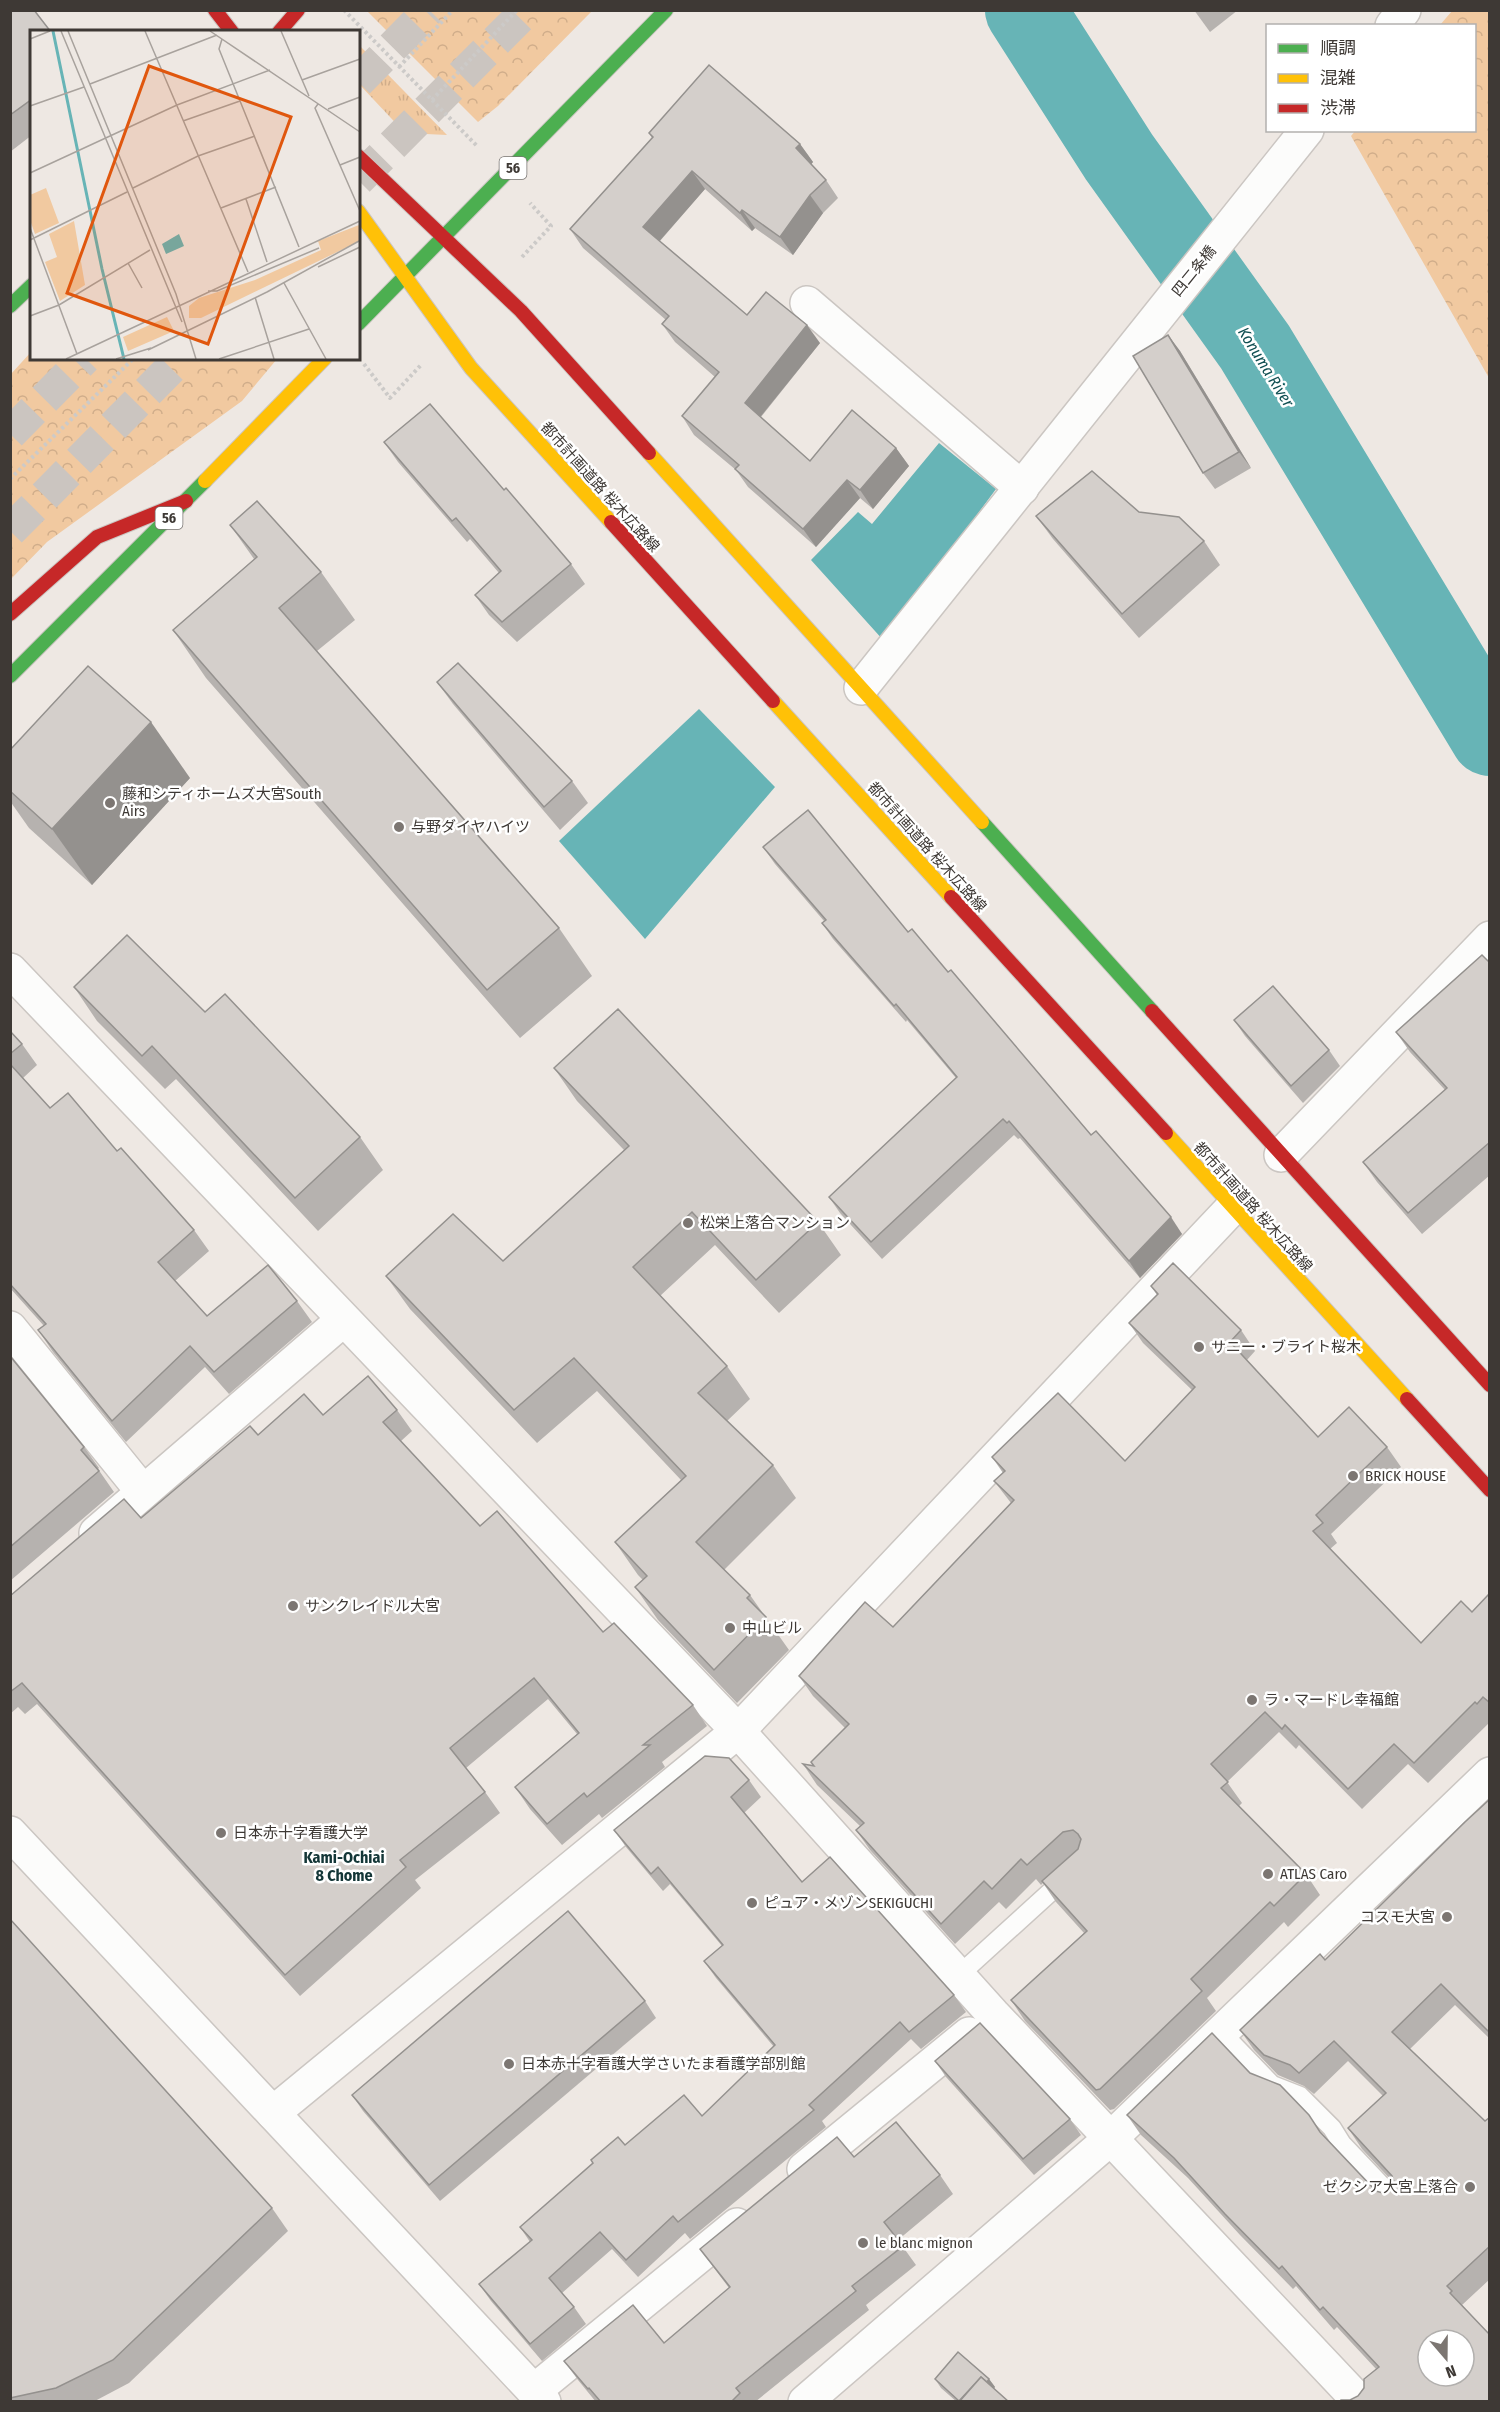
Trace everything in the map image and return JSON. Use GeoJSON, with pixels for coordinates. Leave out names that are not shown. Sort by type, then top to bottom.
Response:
{"type":"FeatureCollection","features":[{"type":"Feature","properties":{"kind":"main road"},"geometry":{"type":"LineString","coordinates":[[215,10],[230,30]]}},
{"type":"Feature","properties":{"kind":"main road"},"geometry":{"type":"LineString","coordinates":[[281,30],[298,10]]}},
{"type":"Feature","properties":{"kind":"main road","name":"56"},"geometry":{"type":"LineString","coordinates":[[360,322],[666,10]]}},
{"type":"Feature","properties":{"kind":"main road"},"geometry":{"type":"LineString","coordinates":[[360,158],[520,311],[1490,1385]]}},
{"type":"Feature","properties":{"kind":"main road","name":"都市計画道路 桜木広路線"},"geometry":{"type":"LineString","coordinates":[[360,213],[471,368],[1490,1490]]}},
{"type":"Feature","properties":{"kind":"main road"},"geometry":{"type":"LineString","coordinates":[[10,306],[30,287]]}},
{"type":"Feature","properties":{"kind":"main road","name":"56"},"geometry":{"type":"LineString","coordinates":[[10,676],[186,501],[323,360]]}},
{"type":"Feature","properties":{"kind":"main road"},"geometry":{"type":"LineString","coordinates":[[10,614],[96,537],[186,501]]}},
{"type":"Feature","properties":{"kind":"street"},"geometry":{"type":"LineString","coordinates":[[1394,24],[1404,10]]}},
{"type":"Feature","properties":{"kind":"street","name":"四二条橋"},"geometry":{"type":"LineString","coordinates":[[861,688],[1305,132]]}},
{"type":"Feature","properties":{"kind":"street"},"geometry":{"type":"LineString","coordinates":[[807,303],[1022,488]]}},
{"type":"Feature","properties":{"kind":"street"},"geometry":{"type":"LineString","coordinates":[[1281,1155],[1490,938]]}},
{"type":"Feature","properties":{"kind":"street"},"geometry":{"type":"LineString","coordinates":[[10,970],[738,1731],[993,2014],[1360,2402]]}},
{"type":"Feature","properties":{"kind":"street"},"geometry":{"type":"LineString","coordinates":[[273,2113],[738,1731],[1232,1208]]}},
{"type":"Feature","properties":{"kind":"street"},"geometry":{"type":"LineString","coordinates":[[72,1553],[343,1320]]}},
{"type":"Feature","properties":{"kind":"street"},"geometry":{"type":"LineString","coordinates":[[10,1328],[143,1492]]}},
{"type":"Feature","properties":{"kind":"street"},"geometry":{"type":"LineString","coordinates":[[804,2402],[1111,2138],[1490,1774]]}},
{"type":"Feature","properties":{"kind":"street"},"geometry":{"type":"LineString","coordinates":[[10,1833],[539,2396],[773,2195],[993,2014]]}},
{"type":"Feature","properties":{"kind":"lane"},"geometry":{"type":"LineString","coordinates":[[959,1976],[1084,1861]]}},
{"type":"Feature","properties":{"kind":"lane"},"geometry":{"type":"LineString","coordinates":[[1221,2032],[1272,2085],[1300,2096],[1332,2128],[1342,2144],[1398,2203]]}},
{"type":"Feature","properties":{"kind":"path"},"geometry":{"type":"LineString","coordinates":[[344,10],[460,129]]}},
{"type":"Feature","properties":{"kind":"path"},"geometry":{"type":"LineString","coordinates":[[399,67],[453,10]]}},
{"type":"Feature","properties":{"kind":"path"},"geometry":{"type":"LineString","coordinates":[[432,100],[517,10]]}},
{"type":"Feature","properties":{"kind":"path"},"geometry":{"type":"LineString","coordinates":[[360,359],[390,398]]}},
{"type":"Feature","properties":{"kind":"path"},"geometry":{"type":"LineString","coordinates":[[10,478],[132,360]]}},
{"type":"Feature","properties":{"kind":"green space"},"geometry":{"type":"Polygon","coordinates":[[[367,11],[592,11],[498,106],[478,122],[367,11]]]}},
{"type":"Feature","properties":{"kind":"green space"},"geometry":{"type":"Polygon","coordinates":[[[1452,11],[1489,11],[1489,378],[1351,136],[1354,132],[1476,132],[1476,24],[1441,24],[1452,11]]]}},
{"type":"Feature","properties":{"kind":"green space"},"geometry":{"type":"Polygon","coordinates":[[[360,46],[447,135],[405,133],[360,85],[360,46]]]}},
{"type":"Feature","properties":{"kind":"green space"},"geometry":{"type":"Polygon","coordinates":[[[30,353],[30,360],[276,360],[242,401],[47,542],[11,579],[11,374],[30,353]]]}},
{"type":"Feature","properties":{"kind":"water"},"geometry":{"type":"Polygon","coordinates":[[[939,443],[996,489],[884,641],[811,560],[858,512],[872,524],[939,443]]]}},
{"type":"Feature","properties":{"kind":"water"},"geometry":{"type":"Polygon","coordinates":[[[699,709],[775,787],[645,939],[559,841],[699,709]]]}},
{"type":"Feature","properties":{"kind":"building"},"geometry":{"type":"Polygon","coordinates":[[[10,10],[34,10],[49,30],[30,30],[30,100],[10,115],[10,10]]]}},
{"type":"Feature","properties":{"kind":"building"},"geometry":{"type":"Polygon","coordinates":[[[709,65],[800,144],[796,148],[826,180],[810,195],[780,237],[742,210],[740,213],[692,171],[643,227],[747,315],[766,292],[807,325],[745,403],[810,461],[852,410],[896,448],[860,490],[847,480],[803,529],[735,469],[739,465],[682,416],[719,372],[662,324],[669,316],[570,229],[653,137],[649,133],[709,65]]]}},
{"type":"Feature","properties":{"kind":"building"},"geometry":{"type":"Polygon","coordinates":[[[1168,335],[1239,452],[1203,473],[1133,356],[1168,335]]]}},
{"type":"Feature","properties":{"kind":"building"},"geometry":{"type":"Polygon","coordinates":[[[430,404],[571,564],[502,622],[475,595],[501,571],[456,518],[452,521],[384,442],[430,404]]]}},
{"type":"Feature","properties":{"kind":"building"},"geometry":{"type":"Polygon","coordinates":[[[1092,471],[1139,512],[1179,517],[1204,541],[1122,614],[1036,516],[1092,471]]]}},
{"type":"Feature","properties":{"kind":"building","name":"与野ダイヤハイツ"},"geometry":{"type":"Polygon","coordinates":[[[257,501],[321,572],[279,608],[559,928],[487,990],[173,630],[257,557],[230,525],[257,501]]]}},
{"type":"Feature","properties":{"kind":"building"},"geometry":{"type":"Polygon","coordinates":[[[458,663],[572,781],[544,807],[437,682],[458,663]]]}},
{"type":"Feature","properties":{"kind":"building"},"geometry":{"type":"Polygon","coordinates":[[[88,666],[151,722],[52,829],[10,791],[10,750],[88,666]]]}},
{"type":"Feature","properties":{"kind":"building"},"geometry":{"type":"Polygon","coordinates":[[[808,810],[908,932],[912,929],[948,972],[951,970],[1091,1135],[1096,1131],[1171,1217],[1129,1261],[1009,1121],[1007,1123],[1003,1119],[871,1242],[829,1197],[957,1077],[896,1004],[894,1006],[822,923],[826,920],[763,847],[808,810]]]}},
{"type":"Feature","properties":{"kind":"building"},"geometry":{"type":"Polygon","coordinates":[[[127,935],[205,1012],[225,994],[360,1137],[295,1198],[152,1046],[142,1056],[74,987],[127,935]]]}},
{"type":"Feature","properties":{"kind":"building"},"geometry":{"type":"Polygon","coordinates":[[[1482,955],[1490,963],[1490,1142],[1408,1213],[1363,1162],[1447,1088],[1396,1032],[1482,955]]]}},
{"type":"Feature","properties":{"kind":"building"},"geometry":{"type":"Polygon","coordinates":[[[1273,986],[1329,1050],[1291,1086],[1234,1020],[1273,986]]]}},
{"type":"Feature","properties":{"kind":"building"},"geometry":{"type":"Polygon","coordinates":[[[618,1009],[818,1222],[756,1280],[692,1212],[633,1267],[727,1366],[698,1393],[773,1465],[696,1542],[750,1595],[747,1598],[766,1617],[714,1670],[635,1587],[647,1576],[615,1542],[686,1476],[574,1358],[514,1410],[386,1276],[453,1214],[503,1261],[629,1146],[554,1068],[618,1009]]]}},
{"type":"Feature","properties":{"kind":"building"},"geometry":{"type":"Polygon","coordinates":[[[10,1031],[22,1044],[10,1054],[10,1031]]]}},
{"type":"Feature","properties":{"kind":"building"},"geometry":{"type":"Polygon","coordinates":[[[10,1064],[50,1108],[68,1093],[117,1151],[121,1148],[194,1230],[158,1262],[207,1316],[268,1265],[297,1301],[214,1372],[190,1346],[112,1421],[38,1330],[46,1324],[10,1284],[10,1064]]]}},
{"type":"Feature","properties":{"kind":"building"},"geometry":{"type":"Polygon","coordinates":[[[1173,1263],[1241,1330],[1230,1342],[1318,1437],[1349,1407],[1387,1447],[1316,1515],[1323,1523],[1313,1531],[1421,1643],[1461,1601],[1472,1612],[1490,1593],[1490,1703],[1483,1697],[1477,1704],[1475,1702],[1414,1763],[1394,1744],[1348,1789],[1285,1725],[1282,1729],[1265,1712],[1211,1764],[1228,1782],[1221,1788],[1306,1874],[1274,1906],[1270,1902],[1191,1979],[1202,1991],[1100,2089],[1096,2090],[1011,2000],[1087,1931],[1042,1881],[1078,1849],[1081,1839],[1078,1834],[1073,1830],[1063,1832],[1027,1865],[1021,1859],[992,1889],[984,1881],[941,1924],[856,1830],[864,1823],[803,1764],[814,1766],[811,1762],[849,1724],[799,1676],[865,1602],[893,1627],[1014,1500],[994,1481],[1005,1471],[992,1457],[1058,1393],[1125,1461],[1195,1387],[1129,1323],[1158,1294],[1151,1286],[1173,1263]]]}},
{"type":"Feature","properties":{"kind":"building"},"geometry":{"type":"Polygon","coordinates":[[[10,1356],[84,1447],[81,1450],[99,1471],[10,1547],[10,1356]]]}},
{"type":"Feature","properties":{"kind":"building"},"geometry":{"type":"Polygon","coordinates":[[[368,1376],[397,1410],[383,1422],[480,1526],[497,1511],[603,1632],[614,1623],[693,1705],[643,1745],[650,1745],[587,1797],[584,1793],[547,1824],[515,1787],[579,1733],[534,1678],[450,1748],[485,1792],[400,1860],[406,1867],[285,1975],[22,1683],[10,1692],[10,1596],[124,1499],[141,1518],[250,1426],[258,1435],[304,1394],[323,1415],[368,1376]]]}},
{"type":"Feature","properties":{"kind":"building"},"geometry":{"type":"Polygon","coordinates":[[[705,1756],[729,1758],[749,1780],[731,1797],[802,1882],[830,1857],[954,1995],[909,2032],[900,2022],[809,2105],[814,2110],[678,2222],[673,2216],[626,2260],[600,2232],[549,2278],[574,2307],[530,2344],[479,2284],[532,2240],[520,2227],[593,2163],[591,2160],[618,2137],[625,2145],[684,2095],[702,2116],[775,2045],[704,1961],[723,1945],[658,1867],[651,1874],[614,1830],[705,1756]]]}},
{"type":"Feature","properties":{"kind":"building"},"geometry":{"type":"Polygon","coordinates":[[[1490,1799],[1490,2033],[1441,1984],[1392,2032],[1485,2121],[1490,2117],[1490,2246],[1447,2286],[1452,2291],[1450,2293],[1490,2335],[1490,2402],[1339,2402],[1358,2396],[1364,2388],[1364,2379],[1379,2367],[1323,2307],[1320,2310],[1282,2266],[1279,2269],[1225,2214],[1174,2158],[1127,2115],[1212,2033],[1250,2073],[1280,2085],[1309,2115],[1320,2132],[1376,2191],[1386,2194],[1392,2190],[1395,2185],[1392,2176],[1348,2128],[1386,2093],[1334,2041],[1299,2073],[1290,2065],[1264,2055],[1240,2030],[1320,1954],[1325,1960],[1490,1799]]]}},
{"type":"Feature","properties":{"kind":"building","name":"日本赤十字看護大学さいたま看護学部別館"},"geometry":{"type":"Polygon","coordinates":[[[568,1911],[645,2001],[429,2185],[352,2095],[568,1911]]]}},
{"type":"Feature","properties":{"kind":"building"},"geometry":{"type":"Polygon","coordinates":[[[10,1919],[272,2208],[113,2360],[56,2388],[10,2398],[10,1919]]]}},
{"type":"Feature","properties":{"kind":"building"},"geometry":{"type":"Polygon","coordinates":[[[980,2023],[1070,2119],[1023,2159],[935,2061],[980,2023]]]}},
{"type":"Feature","properties":{"kind":"building"},"geometry":{"type":"Polygon","coordinates":[[[896,2122],[940,2175],[884,2222],[903,2246],[852,2286],[856,2291],[736,2388],[740,2393],[731,2402],[601,2402],[564,2361],[633,2305],[664,2343],[730,2287],[700,2249],[837,2137],[854,2157],[896,2122]]]}},
{"type":"Feature","properties":{"kind":"building"},"geometry":{"type":"Polygon","coordinates":[[[958,2352],[989,2379],[987,2382],[981,2377],[959,2401],[935,2379],[958,2352]]]}},
{"type":"Feature","properties":{"kind":"building"},"geometry":{"type":"Polygon","coordinates":[[[981,2377],[1009,2402],[959,2402],[981,2377]]]}},
{"type":"Feature","properties":{"kind":"waterway","name":"Konuma River"},"geometry":{"type":"LineString","coordinates":[[1025,10],[1119,157],[1255,347],[1490,736]]}},
{"type":"Feature","properties":{"kind":"tunnel"},"geometry":{"type":"LineString","coordinates":[[360,80],[429,10]]}},
{"type":"Feature","properties":{"kind":"tunnel"},"geometry":{"type":"LineString","coordinates":[[360,178],[527,10]]}},
{"type":"Feature","properties":{"kind":"tunnel"},"geometry":{"type":"LineString","coordinates":[[10,434],[83,360]]}},
{"type":"Feature","properties":{"kind":"tunnel"},"geometry":{"type":"LineString","coordinates":[[10,531],[179,360]]}},
{"type":"Feature","properties":{"kind":"traffic: fast"},"geometry":{"type":"LineString","coordinates":[[360,322],[666,10]]}},
{"type":"Feature","properties":{"kind":"traffic: fast"},"geometry":{"type":"LineString","coordinates":[[10,306],[30,287]]}},
{"type":"Feature","properties":{"kind":"traffic: fast"},"geometry":{"type":"LineString","coordinates":[[10,676],[205,481]]}},
{"type":"Feature","properties":{"kind":"traffic: fast"},"geometry":{"type":"LineString","coordinates":[[982,822],[1152,1011]]}},
{"type":"Feature","properties":{"kind":"traffic: slow"},"geometry":{"type":"LineString","coordinates":[[360,214],[471,368],[611,522]]}},
{"type":"Feature","properties":{"kind":"traffic: slow"},"geometry":{"type":"LineString","coordinates":[[205,481],[323,360]]}},
{"type":"Feature","properties":{"kind":"traffic: slow"},"geometry":{"type":"LineString","coordinates":[[649,453],[982,822]]}},
{"type":"Feature","properties":{"kind":"traffic: slow"},"geometry":{"type":"LineString","coordinates":[[773,701],[951,897]]}},
{"type":"Feature","properties":{"kind":"traffic: slow"},"geometry":{"type":"LineString","coordinates":[[1166,1133],[1407,1399]]}},
{"type":"Feature","properties":{"kind":"traffic: jam"},"geometry":{"type":"LineString","coordinates":[[215,10],[230,30]]}},
{"type":"Feature","properties":{"kind":"traffic: jam"},"geometry":{"type":"LineString","coordinates":[[281,30],[298,10]]}},
{"type":"Feature","properties":{"kind":"traffic: jam"},"geometry":{"type":"LineString","coordinates":[[360,158],[521,311],[649,453]]}},
{"type":"Feature","properties":{"kind":"traffic: jam"},"geometry":{"type":"LineString","coordinates":[[10,614],[97,537],[186,501]]}},
{"type":"Feature","properties":{"kind":"traffic: jam"},"geometry":{"type":"LineString","coordinates":[[611,522],[773,701]]}},
{"type":"Feature","properties":{"kind":"traffic: jam"},"geometry":{"type":"LineString","coordinates":[[951,897],[1166,1133]]}},
{"type":"Feature","properties":{"kind":"traffic: jam"},"geometry":{"type":"LineString","coordinates":[[1152,1011],[1490,1385]]}},
{"type":"Feature","properties":{"kind":"traffic: jam"},"geometry":{"type":"LineString","coordinates":[[1407,1399],[1490,1490]]}},
{"type":"Feature","properties":{"kind":"place","name":"藤和シティホームズ大宮South Airs"},"geometry":{"type":"Point","coordinates":[110,803]}},
{"type":"Feature","properties":{"kind":"place","name":"与野ダイヤハイツ"},"geometry":{"type":"Point","coordinates":[399,827]}},
{"type":"Feature","properties":{"kind":"place","name":"松栄上落合マンション"},"geometry":{"type":"Point","coordinates":[688,1223]}},
{"type":"Feature","properties":{"kind":"place","name":"サニー・ブライト桜木"},"geometry":{"type":"Point","coordinates":[1199,1347]}},
{"type":"Feature","properties":{"kind":"place","name":"BRICK HOUSE"},"geometry":{"type":"Point","coordinates":[1353,1476]}},
{"type":"Feature","properties":{"kind":"place","name":"サンクレイドル大宮"},"geometry":{"type":"Point","coordinates":[293,1606]}},
{"type":"Feature","properties":{"kind":"place","name":"中山ビル"},"geometry":{"type":"Point","coordinates":[730,1628]}},
{"type":"Feature","properties":{"kind":"place","name":"ラ・マードレ幸福館"},"geometry":{"type":"Point","coordinates":[1252,1700]}},
{"type":"Feature","properties":{"kind":"place","name":"日本赤十字看護大学"},"geometry":{"type":"Point","coordinates":[221,1833]}},
{"type":"Feature","properties":{"kind":"place","name":"ATLAS Caro"},"geometry":{"type":"Point","coordinates":[1268,1874]}},
{"type":"Feature","properties":{"kind":"place","name":"ピュア・メゾンSEKIGUCHI"},"geometry":{"type":"Point","coordinates":[752,1903]}},
{"type":"Feature","properties":{"kind":"place","name":"コスモ大宮"},"geometry":{"type":"Point","coordinates":[1447,1917]}},
{"type":"Feature","properties":{"kind":"place","name":"日本赤十字看護大学さいたま看護学部別館"},"geometry":{"type":"Point","coordinates":[509,2064]}},
{"type":"Feature","properties":{"kind":"place","name":"ゼクシア大宮上落合"},"geometry":{"type":"Point","coordinates":[1470,2187]}},
{"type":"Feature","properties":{"kind":"place","name":"le blanc mignon"},"geometry":{"type":"Point","coordinates":[863,2243]}},
{"type":"Feature","properties":{"kind":"district","name":"Kami-Ochiai 8 Chome"},"geometry":{"type":"Point","coordinates":[344,1866]}}]}
